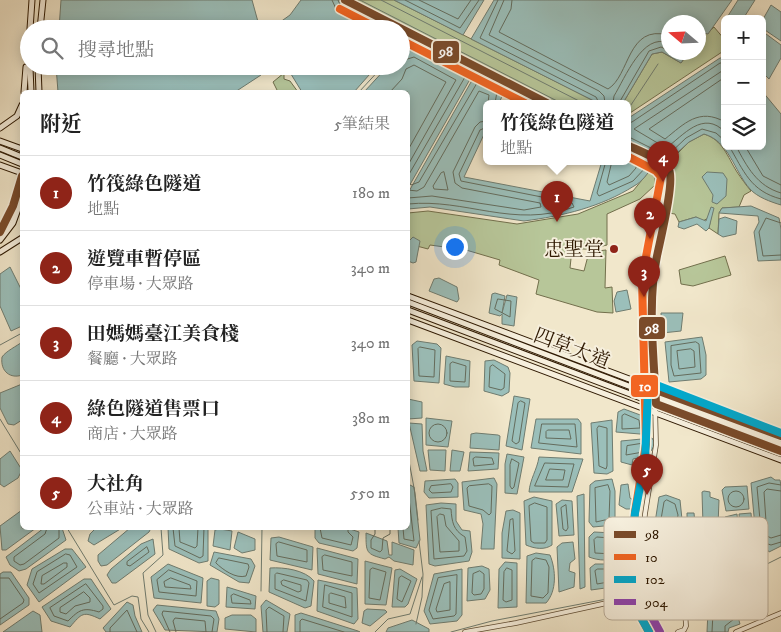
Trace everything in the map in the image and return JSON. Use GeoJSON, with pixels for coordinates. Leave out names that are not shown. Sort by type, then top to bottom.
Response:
{"type":"FeatureCollection","features":[{"type":"Feature","properties":{"kind":"street"},"geometry":{"type":"LineString","coordinates":[[31,20],[32,0]]}},
{"type":"Feature","properties":{"kind":"street"},"geometry":{"type":"LineString","coordinates":[[41,20],[43,0]]}},
{"type":"Feature","properties":{"kind":"street"},"geometry":{"type":"LineString","coordinates":[[346,0],[385,20]]}},
{"type":"Feature","properties":{"kind":"street"},"geometry":{"type":"LineString","coordinates":[[410,33],[541,100]]}},
{"type":"Feature","properties":{"kind":"street"},"geometry":{"type":"LineString","coordinates":[[24,90],[26,75]]}},
{"type":"Feature","properties":{"kind":"street"},"geometry":{"type":"LineString","coordinates":[[30,75],[31,90]]}},
{"type":"Feature","properties":{"kind":"street"},"geometry":{"type":"LineString","coordinates":[[38,75],[40,90]]}},
{"type":"Feature","properties":{"kind":"street"},"geometry":{"type":"LineString","coordinates":[[0,128],[17,116],[20,109]]}},
{"type":"Feature","properties":{"kind":"street"},"geometry":{"type":"LineString","coordinates":[[0,141],[20,148]]}},
{"type":"Feature","properties":{"kind":"street"},"geometry":{"type":"LineString","coordinates":[[631,146],[662,163],[669,169],[671,176],[666,213],[652,280],[656,390],[655,462],[645,517]]}},
{"type":"Feature","properties":{"kind":"street"},"geometry":{"type":"LineString","coordinates":[[0,148],[20,156]]}},
{"type":"Feature","properties":{"kind":"street"},"geometry":{"type":"LineString","coordinates":[[0,155],[20,163]]}},
{"type":"Feature","properties":{"kind":"street"},"geometry":{"type":"LineString","coordinates":[[0,165],[20,174]]}},
{"type":"Feature","properties":{"kind":"street"},"geometry":{"type":"LineString","coordinates":[[0,232],[13,206],[20,182]]}},
{"type":"Feature","properties":{"kind":"street"},"geometry":{"type":"LineString","coordinates":[[0,240],[12,223],[20,203]]}},
{"type":"Feature","properties":{"kind":"street"},"geometry":{"type":"LineString","coordinates":[[0,252],[20,239]]}},
{"type":"Feature","properties":{"kind":"street","name":"四草大道"},"geometry":{"type":"LineString","coordinates":[[410,297],[781,436]]}},
{"type":"Feature","properties":{"kind":"street","name":"四草大道"},"geometry":{"type":"LineString","coordinates":[[410,303],[781,444]]}},
{"type":"Feature","properties":{"kind":"street","name":"四草大道"},"geometry":{"type":"LineString","coordinates":[[410,311],[781,451]]}},
{"type":"Feature","properties":{"kind":"street","name":"四草大道"},"geometry":{"type":"LineString","coordinates":[[410,321],[656,415],[781,460]]}},
{"type":"Feature","properties":{"kind":"street"},"geometry":{"type":"LineString","coordinates":[[465,632],[604,604]]}},
{"type":"Feature","properties":{"kind":"street"},"geometry":{"type":"LineString","coordinates":[[768,618],[781,613]]}},
{"type":"Feature","properties":{"kind":"street"},"geometry":{"type":"LineString","coordinates":[[653,620],[660,632]]}},
{"type":"Feature","properties":{"kind":"street"},"geometry":{"type":"LineString","coordinates":[[678,632],[684,630],[685,620]]}},
{"type":"Feature","properties":{"kind":"street"},"geometry":{"type":"LineString","coordinates":[[736,632],[764,620]]}},
{"type":"Feature","properties":{"kind":"green space"},"geometry":{"type":"Polygon","coordinates":[[[350,0],[394,0],[592,100],[545,100],[410,31],[410,20],[389,20],[350,0]]]}},
{"type":"Feature","properties":{"kind":"green space"},"geometry":{"type":"Polygon","coordinates":[[[714,27],[721,35],[721,53],[631,112],[631,100],[625,100],[652,54],[661,52],[661,60],[676,60],[681,63],[683,60],[706,60],[706,33],[714,27]]]}},
{"type":"Feature","properties":{"kind":"green space"},"geometry":{"type":"Polygon","coordinates":[[[284,75],[284,79],[290,81],[297,90],[277,90],[273,82],[284,75]]]}},
{"type":"Feature","properties":{"kind":"green space"},"geometry":{"type":"Polygon","coordinates":[[[704,134],[716,140],[721,146],[721,150],[724,150],[751,191],[744,195],[739,207],[722,208],[719,213],[718,234],[709,228],[713,208],[711,208],[708,218],[703,221],[696,217],[679,222],[675,214],[668,213],[675,165],[669,162],[689,142],[704,134]]]}},
{"type":"Feature","properties":{"kind":"green space"},"geometry":{"type":"Polygon","coordinates":[[[655,164],[655,185],[640,199],[607,214],[607,245],[590,249],[572,249],[570,268],[584,271],[589,252],[606,250],[605,288],[612,287],[613,313],[597,312],[536,294],[539,280],[499,265],[500,260],[466,250],[430,245],[428,249],[413,245],[410,247],[410,213],[428,211],[517,224],[578,214],[633,191],[655,164]]]}},
{"type":"Feature","properties":{"kind":"green space"},"geometry":{"type":"Polygon","coordinates":[[[725,256],[731,275],[693,286],[681,284],[679,270],[725,256]]]}},
{"type":"Feature","properties":{"kind":"water"},"geometry":{"type":"Polygon","coordinates":[[[61,0],[252,0],[258,20],[60,20],[61,0]]]}},
{"type":"Feature","properties":{"kind":"water"},"geometry":{"type":"Polygon","coordinates":[[[301,0],[339,0],[378,20],[283,20],[290,15],[301,0]]]}},
{"type":"Feature","properties":{"kind":"water"},"geometry":{"type":"Polygon","coordinates":[[[394,0],[484,0],[463,35],[394,0]]]}},
{"type":"Feature","properties":{"kind":"water"},"geometry":{"type":"Polygon","coordinates":[[[494,0],[732,0],[708,34],[706,34],[706,15],[661,15],[661,52],[652,54],[625,100],[592,100],[471,39],[494,0]]]}},
{"type":"Feature","properties":{"kind":"water"},"geometry":{"type":"Polygon","coordinates":[[[738,0],[755,0],[746,15],[729,15],[738,0]]]}},
{"type":"Feature","properties":{"kind":"water"},"geometry":{"type":"Polygon","coordinates":[[[771,5],[781,12],[781,41],[766,31],[765,15],[771,5]]]}},
{"type":"Feature","properties":{"kind":"water"},"geometry":{"type":"Polygon","coordinates":[[[766,34],[781,45],[781,58],[769,79],[766,76],[766,34]]]}},
{"type":"Feature","properties":{"kind":"water"},"geometry":{"type":"Polygon","coordinates":[[[410,43],[473,74],[410,184],[410,90],[366,90],[380,75],[410,75],[410,43]]]}},
{"type":"Feature","properties":{"kind":"water"},"geometry":{"type":"Polygon","coordinates":[[[721,58],[721,145],[704,134],[689,142],[667,162],[631,142],[631,116],[721,58]]]}},
{"type":"Feature","properties":{"kind":"water"},"geometry":{"type":"Polygon","coordinates":[[[57,75],[261,75],[238,90],[58,90],[57,75]]]}},
{"type":"Feature","properties":{"kind":"water"},"geometry":{"type":"Polygon","coordinates":[[[292,75],[369,75],[356,90],[301,90],[292,75]]]}},
{"type":"Feature","properties":{"kind":"water"},"geometry":{"type":"Polygon","coordinates":[[[475,75],[505,90],[500,100],[483,100],[483,137],[464,177],[590,201],[601,165],[631,165],[631,150],[652,160],[653,166],[637,184],[608,200],[581,210],[524,221],[430,207],[410,209],[410,189],[475,75]]]}},
{"type":"Feature","properties":{"kind":"water"},"geometry":{"type":"Polygon","coordinates":[[[766,96],[781,114],[781,205],[764,199],[753,192],[744,182],[725,150],[766,150],[766,96]]]}},
{"type":"Feature","properties":{"kind":"water"},"geometry":{"type":"Polygon","coordinates":[[[707,172],[723,173],[727,179],[726,196],[717,204],[712,202],[713,195],[702,177],[707,172]]]}},
{"type":"Feature","properties":{"kind":"water"},"geometry":{"type":"Polygon","coordinates":[[[751,206],[779,218],[781,260],[758,261],[754,232],[759,222],[758,216],[719,213],[722,208],[751,206]]]}},
{"type":"Feature","properties":{"kind":"water"},"geometry":{"type":"Polygon","coordinates":[[[711,207],[714,208],[709,228],[706,231],[697,224],[684,229],[678,227],[679,222],[696,217],[706,221],[711,207]]]}},
{"type":"Feature","properties":{"kind":"water"},"geometry":{"type":"Polygon","coordinates":[[[725,217],[737,221],[736,234],[723,237],[718,234],[719,219],[725,217]]]}},
{"type":"Feature","properties":{"kind":"water"},"geometry":{"type":"Polygon","coordinates":[[[413,237],[420,241],[416,262],[413,263],[410,262],[410,240],[413,237]]]}},
{"type":"Feature","properties":{"kind":"water"},"geometry":{"type":"Polygon","coordinates":[[[10,267],[20,287],[20,327],[11,331],[0,306],[0,274],[10,267]]]}},
{"type":"Feature","properties":{"kind":"water"},"geometry":{"type":"Polygon","coordinates":[[[439,278],[457,287],[459,299],[457,302],[429,291],[434,279],[439,278]]]}},
{"type":"Feature","properties":{"kind":"water"},"geometry":{"type":"Polygon","coordinates":[[[627,290],[631,309],[616,312],[614,301],[617,292],[627,290]]]}},
{"type":"Feature","properties":{"kind":"water"},"geometry":{"type":"Polygon","coordinates":[[[492,294],[505,296],[502,313],[507,295],[517,297],[514,326],[502,324],[502,314],[500,316],[489,313],[492,294]]]}},
{"type":"Feature","properties":{"kind":"water"},"geometry":{"type":"Polygon","coordinates":[[[661,313],[683,313],[681,331],[662,333],[661,313]]]}},
{"type":"Feature","properties":{"kind":"water"},"geometry":{"type":"Polygon","coordinates":[[[702,337],[706,355],[706,375],[701,379],[669,382],[665,342],[702,337]]]}},
{"type":"Feature","properties":{"kind":"water"},"geometry":{"type":"Polygon","coordinates":[[[417,341],[437,344],[441,348],[439,383],[414,381],[412,345],[417,341]]]}},
{"type":"Feature","properties":{"kind":"water"},"geometry":{"type":"Polygon","coordinates":[[[20,343],[20,376],[10,375],[3,367],[2,357],[20,343]]]}},
{"type":"Feature","properties":{"kind":"water"},"geometry":{"type":"Polygon","coordinates":[[[446,356],[470,361],[469,387],[455,387],[444,384],[446,356]]]}},
{"type":"Feature","properties":{"kind":"water"},"geometry":{"type":"Polygon","coordinates":[[[494,360],[508,367],[510,373],[509,392],[502,396],[484,391],[485,361],[494,360]]]}},
{"type":"Feature","properties":{"kind":"water"},"geometry":{"type":"Polygon","coordinates":[[[20,385],[20,421],[14,425],[8,424],[0,408],[0,393],[20,385]]]}},
{"type":"Feature","properties":{"kind":"water"},"geometry":{"type":"Polygon","coordinates":[[[514,396],[530,399],[522,450],[506,446],[514,396]]]}},
{"type":"Feature","properties":{"kind":"water"},"geometry":{"type":"Polygon","coordinates":[[[410,399],[422,402],[422,418],[410,419],[410,399]]]}},
{"type":"Feature","properties":{"kind":"water"},"geometry":{"type":"Polygon","coordinates":[[[624,409],[643,416],[646,432],[640,434],[616,432],[618,412],[624,409]]]}},
{"type":"Feature","properties":{"kind":"water"},"geometry":{"type":"Polygon","coordinates":[[[426,418],[452,421],[448,447],[426,445],[426,418]]]}},
{"type":"Feature","properties":{"kind":"water"},"geometry":{"type":"Polygon","coordinates":[[[536,419],[578,419],[581,423],[581,454],[531,448],[536,419]]]}},
{"type":"Feature","properties":{"kind":"water"},"geometry":{"type":"Polygon","coordinates":[[[612,420],[613,471],[607,474],[594,473],[591,423],[612,420]]]}},
{"type":"Feature","properties":{"kind":"water"},"geometry":{"type":"Polygon","coordinates":[[[410,423],[422,424],[423,451],[427,471],[420,471],[410,423]]]}},
{"type":"Feature","properties":{"kind":"water"},"geometry":{"type":"Polygon","coordinates":[[[471,434],[500,436],[499,450],[470,448],[471,434]]]}},
{"type":"Feature","properties":{"kind":"water"},"geometry":{"type":"Polygon","coordinates":[[[652,438],[655,443],[647,455],[633,459],[632,465],[621,462],[621,441],[652,438]]]}},
{"type":"Feature","properties":{"kind":"water"},"geometry":{"type":"Polygon","coordinates":[[[428,450],[446,450],[445,471],[430,470],[428,450]]]}},
{"type":"Feature","properties":{"kind":"water"},"geometry":{"type":"Polygon","coordinates":[[[452,450],[464,452],[460,471],[450,471],[452,450]]]}},
{"type":"Feature","properties":{"kind":"water"},"geometry":{"type":"Polygon","coordinates":[[[10,451],[20,467],[18,478],[4,487],[0,484],[0,459],[10,451]]]}},
{"type":"Feature","properties":{"kind":"water"},"geometry":{"type":"Polygon","coordinates":[[[470,452],[499,453],[498,469],[468,471],[470,452]]]}},
{"type":"Feature","properties":{"kind":"water"},"geometry":{"type":"Polygon","coordinates":[[[507,454],[524,457],[517,494],[505,493],[507,454]]]}},
{"type":"Feature","properties":{"kind":"water"},"geometry":{"type":"Polygon","coordinates":[[[539,457],[583,459],[572,492],[529,492],[539,457]]]}},
{"type":"Feature","properties":{"kind":"water"},"geometry":{"type":"Polygon","coordinates":[[[771,477],[775,480],[780,480],[781,546],[769,552],[768,517],[754,517],[751,483],[771,477]]]}},
{"type":"Feature","properties":{"kind":"water"},"geometry":{"type":"Polygon","coordinates":[[[494,478],[497,484],[494,549],[481,549],[483,524],[481,514],[464,510],[462,482],[494,478]]]}},
{"type":"Feature","properties":{"kind":"water"},"geometry":{"type":"Polygon","coordinates":[[[455,479],[458,483],[458,497],[429,498],[424,492],[425,481],[455,479]]]}},
{"type":"Feature","properties":{"kind":"water"},"geometry":{"type":"Polygon","coordinates":[[[612,479],[615,491],[615,517],[604,517],[604,526],[593,527],[589,522],[590,485],[595,481],[612,479]]]}},
{"type":"Feature","properties":{"kind":"water"},"geometry":{"type":"Polygon","coordinates":[[[628,484],[630,498],[636,502],[634,509],[626,509],[619,505],[621,485],[628,484]]]}},
{"type":"Feature","properties":{"kind":"water"},"geometry":{"type":"Polygon","coordinates":[[[410,485],[414,487],[420,540],[416,548],[399,543],[398,530],[410,530],[410,485]]]}},
{"type":"Feature","properties":{"kind":"water"},"geometry":{"type":"Polygon","coordinates":[[[747,486],[749,509],[726,511],[722,490],[725,487],[747,486]]]}},
{"type":"Feature","properties":{"kind":"water"},"geometry":{"type":"Polygon","coordinates":[[[702,492],[710,492],[710,497],[719,500],[718,517],[703,517],[702,492]]]}},
{"type":"Feature","properties":{"kind":"water"},"geometry":{"type":"Polygon","coordinates":[[[584,494],[585,587],[580,589],[577,496],[584,494]]]}},
{"type":"Feature","properties":{"kind":"water"},"geometry":{"type":"Polygon","coordinates":[[[666,495],[680,500],[682,517],[656,517],[659,497],[666,495]]]}},
{"type":"Feature","properties":{"kind":"water"},"geometry":{"type":"Polygon","coordinates":[[[534,497],[552,501],[552,545],[546,548],[526,545],[524,501],[534,497]]]}},
{"type":"Feature","properties":{"kind":"water"},"geometry":{"type":"Polygon","coordinates":[[[562,500],[572,501],[574,535],[559,536],[556,504],[562,500]]]}},
{"type":"Feature","properties":{"kind":"water"},"geometry":{"type":"Polygon","coordinates":[[[456,504],[456,521],[462,530],[470,531],[472,552],[469,561],[435,566],[429,564],[426,505],[456,504]]]}},
{"type":"Feature","properties":{"kind":"water"},"geometry":{"type":"Polygon","coordinates":[[[513,510],[520,513],[520,559],[502,558],[502,533],[506,511],[513,510]]]}},
{"type":"Feature","properties":{"kind":"water"},"geometry":{"type":"Polygon","coordinates":[[[20,511],[20,530],[33,530],[6,550],[2,550],[0,526],[20,511]]]}},
{"type":"Feature","properties":{"kind":"water"},"geometry":{"type":"Polygon","coordinates":[[[687,513],[694,513],[694,517],[687,517],[687,513]]]}},
{"type":"Feature","properties":{"kind":"water"},"geometry":{"type":"Polygon","coordinates":[[[751,513],[751,517],[739,517],[739,514],[751,513]]]}},
{"type":"Feature","properties":{"kind":"water"},"geometry":{"type":"Polygon","coordinates":[[[737,514],[737,517],[725,517],[737,514]]]}},
{"type":"Feature","properties":{"kind":"water"},"geometry":{"type":"Polygon","coordinates":[[[41,530],[63,530],[66,540],[26,569],[19,571],[10,565],[6,557],[41,530]]]}},
{"type":"Feature","properties":{"kind":"water"},"geometry":{"type":"Polygon","coordinates":[[[94,530],[119,530],[94,545],[88,541],[90,534],[94,530]]]}},
{"type":"Feature","properties":{"kind":"water"},"geometry":{"type":"Polygon","coordinates":[[[128,530],[150,530],[107,565],[101,566],[98,561],[98,555],[128,530]]]}},
{"type":"Feature","properties":{"kind":"water"},"geometry":{"type":"Polygon","coordinates":[[[168,530],[208,530],[208,561],[199,563],[169,549],[168,530]]]}},
{"type":"Feature","properties":{"kind":"water"},"geometry":{"type":"Polygon","coordinates":[[[215,530],[232,531],[230,550],[213,546],[215,530]]]}},
{"type":"Feature","properties":{"kind":"water"},"geometry":{"type":"Polygon","coordinates":[[[315,530],[353,530],[359,532],[357,548],[353,551],[319,543],[315,538],[315,530]]]}},
{"type":"Feature","properties":{"kind":"water"},"geometry":{"type":"Polygon","coordinates":[[[238,532],[255,539],[255,550],[242,553],[234,548],[238,532]]]}},
{"type":"Feature","properties":{"kind":"water"},"geometry":{"type":"Polygon","coordinates":[[[594,532],[604,532],[604,560],[589,557],[589,537],[594,532]]]}},
{"type":"Feature","properties":{"kind":"water"},"geometry":{"type":"Polygon","coordinates":[[[366,533],[387,541],[389,555],[392,555],[392,542],[414,550],[413,565],[394,561],[389,557],[385,559],[374,556],[368,552],[366,533]]]}},
{"type":"Feature","properties":{"kind":"water"},"geometry":{"type":"Polygon","coordinates":[[[279,537],[313,547],[312,570],[270,560],[271,538],[279,537]]]}},
{"type":"Feature","properties":{"kind":"water"},"geometry":{"type":"Polygon","coordinates":[[[153,539],[155,554],[116,583],[112,583],[107,575],[111,569],[141,544],[153,539]]]}},
{"type":"Feature","properties":{"kind":"water"},"geometry":{"type":"Polygon","coordinates":[[[573,542],[575,559],[570,563],[569,571],[575,573],[574,587],[559,592],[557,547],[562,543],[573,542]]]}},
{"type":"Feature","properties":{"kind":"water"},"geometry":{"type":"Polygon","coordinates":[[[317,548],[358,559],[357,584],[318,574],[317,548]]]}},
{"type":"Feature","properties":{"kind":"water"},"geometry":{"type":"Polygon","coordinates":[[[65,549],[72,549],[86,567],[39,602],[27,585],[32,569],[65,549]]]}},
{"type":"Feature","properties":{"kind":"water"},"geometry":{"type":"Polygon","coordinates":[[[214,552],[251,559],[255,566],[249,583],[239,582],[210,565],[214,552]]]}},
{"type":"Feature","properties":{"kind":"water"},"geometry":{"type":"Polygon","coordinates":[[[536,553],[550,555],[554,574],[554,586],[546,603],[526,603],[527,556],[536,553]]]}},
{"type":"Feature","properties":{"kind":"water"},"geometry":{"type":"Polygon","coordinates":[[[365,561],[392,568],[386,605],[365,604],[365,561]]]}},
{"type":"Feature","properties":{"kind":"water"},"geometry":{"type":"Polygon","coordinates":[[[505,562],[517,563],[517,607],[498,608],[499,569],[505,562]]]}},
{"type":"Feature","properties":{"kind":"water"},"geometry":{"type":"Polygon","coordinates":[[[168,564],[203,578],[201,603],[154,598],[151,577],[168,564]]]}},
{"type":"Feature","properties":{"kind":"water"},"geometry":{"type":"Polygon","coordinates":[[[595,564],[604,564],[604,588],[591,590],[590,568],[595,564]]]}},
{"type":"Feature","properties":{"kind":"water"},"geometry":{"type":"Polygon","coordinates":[[[482,566],[489,569],[490,590],[485,599],[467,601],[468,568],[482,566]]]}},
{"type":"Feature","properties":{"kind":"water"},"geometry":{"type":"Polygon","coordinates":[[[270,568],[294,570],[310,577],[314,581],[311,606],[305,608],[269,592],[270,568]]]}},
{"type":"Feature","properties":{"kind":"water"},"geometry":{"type":"Polygon","coordinates":[[[400,569],[417,579],[408,604],[405,607],[392,607],[395,570],[400,569]]]}},
{"type":"Feature","properties":{"kind":"water"},"geometry":{"type":"Polygon","coordinates":[[[462,569],[462,615],[457,621],[430,624],[424,611],[434,574],[462,569]]]}},
{"type":"Feature","properties":{"kind":"water"},"geometry":{"type":"Polygon","coordinates":[[[11,572],[29,598],[29,605],[0,625],[0,574],[11,572]]]}},
{"type":"Feature","properties":{"kind":"water"},"geometry":{"type":"Polygon","coordinates":[[[211,578],[219,580],[219,604],[215,607],[207,606],[207,581],[211,578]]]}},
{"type":"Feature","properties":{"kind":"water"},"geometry":{"type":"Polygon","coordinates":[[[84,579],[91,579],[111,609],[100,619],[86,614],[80,616],[70,627],[51,621],[42,607],[84,579]]]}},
{"type":"Feature","properties":{"kind":"water"},"geometry":{"type":"Polygon","coordinates":[[[318,580],[357,588],[358,619],[354,624],[317,611],[318,580]]]}},
{"type":"Feature","properties":{"kind":"water"},"geometry":{"type":"Polygon","coordinates":[[[227,587],[256,596],[255,609],[226,607],[227,587]]]}},
{"type":"Feature","properties":{"kind":"water"},"geometry":{"type":"Polygon","coordinates":[[[266,600],[290,614],[287,632],[263,632],[261,606],[266,600]]]}},
{"type":"Feature","properties":{"kind":"water"},"geometry":{"type":"Polygon","coordinates":[[[127,602],[133,605],[135,616],[142,632],[106,632],[103,628],[127,602]]]}},
{"type":"Feature","properties":{"kind":"water"},"geometry":{"type":"Polygon","coordinates":[[[157,605],[216,611],[219,619],[217,632],[165,630],[153,610],[157,605]]]}},
{"type":"Feature","properties":{"kind":"water"},"geometry":{"type":"Polygon","coordinates":[[[367,609],[385,610],[387,612],[370,626],[362,623],[364,611],[367,609]]]}},
{"type":"Feature","properties":{"kind":"water"},"geometry":{"type":"Polygon","coordinates":[[[33,611],[40,615],[42,632],[3,632],[33,611]]]}},
{"type":"Feature","properties":{"kind":"water"},"geometry":{"type":"Polygon","coordinates":[[[301,613],[360,632],[295,632],[295,615],[301,613]]]}},
{"type":"Feature","properties":{"kind":"water"},"geometry":{"type":"Polygon","coordinates":[[[232,615],[251,615],[256,619],[256,632],[225,629],[225,618],[232,615]]]}},
{"type":"Feature","properties":{"kind":"water"},"geometry":{"type":"Polygon","coordinates":[[[412,620],[429,629],[429,632],[386,632],[388,628],[412,620]]]}},
{"type":"Feature","properties":{"kind":"water"},"geometry":{"type":"Polygon","coordinates":[[[708,620],[739,620],[740,624],[729,628],[728,632],[707,632],[708,620]]]}},
{"type":"Feature","properties":{"kind":"waterway"},"geometry":{"type":"LineString","coordinates":[[360,0],[399,20]]}},
{"type":"Feature","properties":{"kind":"waterway"},"geometry":{"type":"LineString","coordinates":[[381,0],[577,100]]}},
{"type":"Feature","properties":{"kind":"waterway"},"geometry":{"type":"LineString","coordinates":[[410,26],[555,100]]}},
{"type":"Feature","properties":{"kind":"waterway"},"geometry":{"type":"LineString","coordinates":[[410,38],[531,100]]}},
{"type":"Feature","properties":{"kind":"waterway"},"geometry":{"type":"LineString","coordinates":[[631,105],[658,64]]}},
{"type":"Feature","properties":{"kind":"waterway"},"geometry":{"type":"LineString","coordinates":[[361,90],[375,75]]}},
{"type":"Feature","properties":{"kind":"waterway"},"geometry":{"type":"LineString","coordinates":[[0,345],[20,334]]}},
{"type":"Feature","properties":{"kind":"waterway"},"geometry":{"type":"LineString","coordinates":[[0,419],[20,452]]}},
{"type":"Feature","properties":{"kind":"waterway"},"geometry":{"type":"LineString","coordinates":[[410,467],[418,520]]}},
{"type":"Feature","properties":{"kind":"waterway"},"geometry":{"type":"LineString","coordinates":[[68,530],[114,605],[132,596],[138,597],[141,619],[149,632]]}},
{"type":"Feature","properties":{"kind":"waterway"},"geometry":{"type":"LineString","coordinates":[[156,632],[148,615],[143,573],[163,555],[161,530]]}},
{"type":"Feature","properties":{"kind":"waterway"},"geometry":{"type":"LineString","coordinates":[[261,591],[262,530]]}},
{"type":"Feature","properties":{"kind":"waterway"},"geometry":{"type":"LineString","coordinates":[[416,624],[422,597],[423,574],[419,541]]}},
{"type":"Feature","properties":{"kind":"waterway"},"geometry":{"type":"LineString","coordinates":[[768,564],[781,557]]}},
{"type":"Feature","properties":{"kind":"waterway"},"geometry":{"type":"LineString","coordinates":[[375,632],[388,619],[410,614],[422,577]]}},
{"type":"Feature","properties":{"kind":"waterway"},"geometry":{"type":"LineString","coordinates":[[451,632],[492,621],[604,600]]}},
{"type":"Feature","properties":{"kind":"transit line","name":"98"},"geometry":{"type":"LineString","coordinates":[[345,0],[384,20]]}},
{"type":"Feature","properties":{"kind":"transit line","name":"10"},"geometry":{"type":"LineString","coordinates":[[340,9],[361,20]]}},
{"type":"Feature","properties":{"kind":"transit line","name":"98"},"geometry":{"type":"LineString","coordinates":[[410,33],[541,100]]}},
{"type":"Feature","properties":{"kind":"transit line","name":"10"},"geometry":{"type":"LineString","coordinates":[[410,45],[519,100]]}},
{"type":"Feature","properties":{"kind":"transit line","name":"98"},"geometry":{"type":"LineString","coordinates":[[631,147],[662,163],[669,170],[670,176],[669,198],[652,292],[656,404],[781,451]]}},
{"type":"Feature","properties":{"kind":"transit line","name":"10"},"geometry":{"type":"LineString","coordinates":[[631,158],[656,171],[661,177],[642,278],[646,444],[635,517]]}},
{"type":"Feature","properties":{"kind":"transit line","name":"98"},"geometry":{"type":"LineString","coordinates":[[0,232],[13,206],[20,183]]}},
{"type":"Feature","properties":{"kind":"transit line","name":"102"},"geometry":{"type":"LineString","coordinates":[[635,517],[645,461],[648,390],[652,387],[659,386],[781,433]]}},
{"type":"Feature","properties":{"kind":"transit line","name":"98"},"geometry":{"type":"LineString","coordinates":[[656,390],[781,436]]}},
{"type":"Feature","properties":{"kind":"transit line","name":"10"},"geometry":{"type":"LineString","coordinates":[[642,620],[649,632]]}},
{"type":"Feature","properties":{"kind":"transit line","name":"102"},"geometry":{"type":"LineString","coordinates":[[642,620],[649,632]]}},
{"type":"Feature","properties":{"kind":"transit line","name":"904"},"geometry":{"type":"LineString","coordinates":[[653,620],[660,632]]}},
{"type":"Feature","properties":{"kind":"place","name":"綠色隧道售票口"},"geometry":{"type":"Point","coordinates":[663,182]}},
{"type":"Feature","properties":{"kind":"place","name":"竹筏綠色隧道"},"geometry":{"type":"Point","coordinates":[557,222]}},
{"type":"Feature","properties":{"kind":"place","name":"遊覽車暫停區"},"geometry":{"type":"Point","coordinates":[650,239]}},
{"type":"Feature","properties":{"kind":"place","name":"忠聖堂"},"geometry":{"type":"Point","coordinates":[614,249]}},
{"type":"Feature","properties":{"kind":"place","name":"田媽媽臺江美食棧"},"geometry":{"type":"Point","coordinates":[644,297]}},
{"type":"Feature","properties":{"kind":"place","name":"大社角"},"geometry":{"type":"Point","coordinates":[647,495]}}]}
